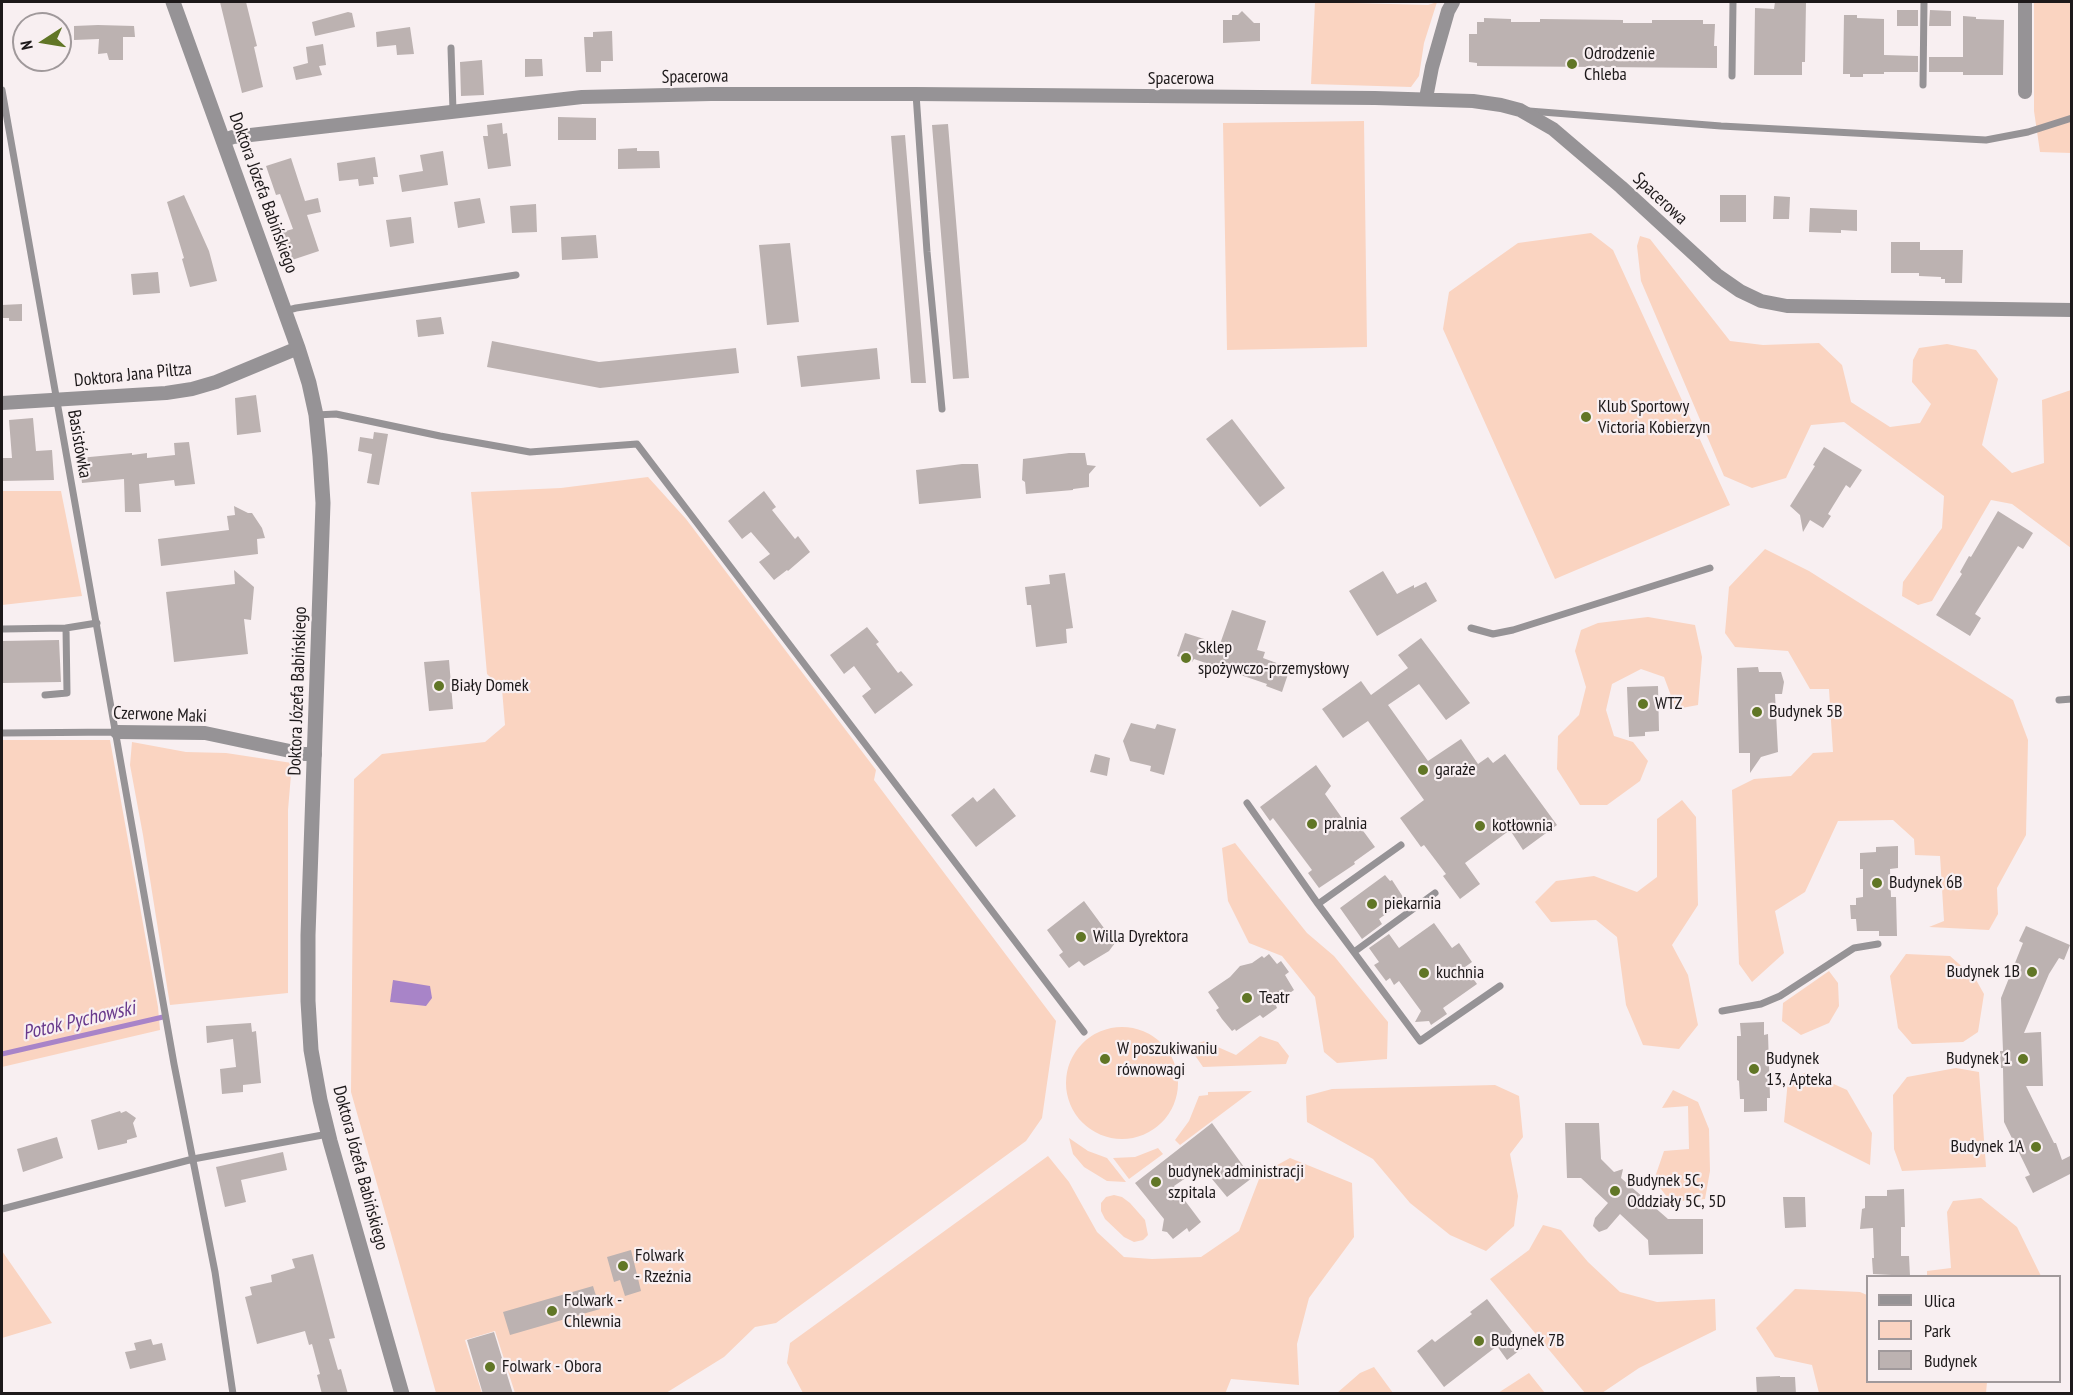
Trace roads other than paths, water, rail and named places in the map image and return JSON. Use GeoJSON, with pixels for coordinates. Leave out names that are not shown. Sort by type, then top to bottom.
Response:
{"type":"FeatureCollection","features":[{"type":"Feature","properties":{"kind":"street","name":"Doktora Józefa Babińskiego"},"geometry":{"type":"LineString","coordinates":[[173,2],[298,348],[309,383],[315,416],[323,503],[308,1001],[311,1050],[328,1134],[402,1394]]}},
{"type":"Feature","properties":{"kind":"street"},"geometry":{"type":"LineString","coordinates":[[1426,98],[1432,67],[1453,2]]}},
{"type":"Feature","properties":{"kind":"street"},"geometry":{"type":"LineString","coordinates":[[2025,2],[2025,92]]}},
{"type":"Feature","properties":{"kind":"street","name":"Spacerowa"},"geometry":{"type":"LineString","coordinates":[[224,140],[233,137],[582,96],[916,94],[1426,98],[1482,102],[1520,110],[1553,129],[1717,275],[1740,291],[1761,301],[1787,306],[2072,310]]}},
{"type":"Feature","properties":{"kind":"street","name":"Doktora Jana Piltza"},"geometry":{"type":"LineString","coordinates":[[2,403],[166,393],[192,389],[224,379],[298,348]]}},
{"type":"Feature","properties":{"kind":"street","name":"Czerwone Maki"},"geometry":{"type":"LineString","coordinates":[[117,732],[206,733],[304,754],[315,754]]}},
{"type":"Feature","properties":{"kind":"lane"},"geometry":{"type":"LineString","coordinates":[[1732,76],[1733,2]]}},
{"type":"Feature","properties":{"kind":"lane"},"geometry":{"type":"LineString","coordinates":[[1923,85],[1924,2]]}},
{"type":"Feature","properties":{"kind":"lane"},"geometry":{"type":"LineString","coordinates":[[451,48],[453,111]]}},
{"type":"Feature","properties":{"kind":"lane","name":"Basistówka"},"geometry":{"type":"LineString","coordinates":[[2,90],[174,1064],[215,1272],[234,1394]]}},
{"type":"Feature","properties":{"kind":"lane"},"geometry":{"type":"LineString","coordinates":[[916,94],[928,263],[942,409]]}},
{"type":"Feature","properties":{"kind":"lane"},"geometry":{"type":"LineString","coordinates":[[1520,110],[1721,126],[1986,140],[2028,132],[2072,118]]}},
{"type":"Feature","properties":{"kind":"lane"},"geometry":{"type":"LineString","coordinates":[[285,311],[516,275]]}},
{"type":"Feature","properties":{"kind":"lane"},"geometry":{"type":"LineString","coordinates":[[315,416],[336,414],[530,452],[637,444],[1084,1032]]}},
{"type":"Feature","properties":{"kind":"lane"},"geometry":{"type":"LineString","coordinates":[[1471,628],[1493,634],[1513,630],[1710,568]]}},
{"type":"Feature","properties":{"kind":"lane"},"geometry":{"type":"LineString","coordinates":[[3,629],[66,628],[97,623]]}},
{"type":"Feature","properties":{"kind":"lane"},"geometry":{"type":"LineString","coordinates":[[45,695],[67,693],[66,628]]}},
{"type":"Feature","properties":{"kind":"lane"},"geometry":{"type":"LineString","coordinates":[[2059,700],[2072,699]]}},
{"type":"Feature","properties":{"kind":"lane","name":"Czerwone Maki"},"geometry":{"type":"LineString","coordinates":[[2,733],[117,732]]}},
{"type":"Feature","properties":{"kind":"lane"},"geometry":{"type":"LineString","coordinates":[[1247,803],[1318,904],[1420,1041],[1500,986]]}},
{"type":"Feature","properties":{"kind":"lane"},"geometry":{"type":"LineString","coordinates":[[1318,904],[1401,845]]}},
{"type":"Feature","properties":{"kind":"lane"},"geometry":{"type":"LineString","coordinates":[[1354,952],[1435,893]]}},
{"type":"Feature","properties":{"kind":"lane"},"geometry":{"type":"LineString","coordinates":[[1722,1011],[1761,1004],[1780,996],[1854,948],[1878,944]]}},
{"type":"Feature","properties":{"kind":"lane"},"geometry":{"type":"LineString","coordinates":[[2,1209],[193,1159],[328,1134]]}},
{"type":"Feature","properties":{"kind":"waterway","name":"Potok Pychowski"},"geometry":{"type":"LineString","coordinates":[[2,1054],[163,1017]]}},
{"type":"Feature","properties":{"kind":"place","name":"Odrodzenie Chleba"},"geometry":{"type":"Point","coordinates":[1572,64]}},
{"type":"Feature","properties":{"kind":"place","name":"Klub Sportowy Victoria Kobierzyn"},"geometry":{"type":"Point","coordinates":[1586,417]}},
{"type":"Feature","properties":{"kind":"place","name":"Sklep spożywczo-przemysłowy"},"geometry":{"type":"Point","coordinates":[1186,658]}},
{"type":"Feature","properties":{"kind":"place","name":"Biały Domek"},"geometry":{"type":"Point","coordinates":[439,686]}},
{"type":"Feature","properties":{"kind":"place","name":"WTZ"},"geometry":{"type":"Point","coordinates":[1643,704]}},
{"type":"Feature","properties":{"kind":"place","name":"Budynek 5B"},"geometry":{"type":"Point","coordinates":[1757,712]}},
{"type":"Feature","properties":{"kind":"place","name":"garaże"},"geometry":{"type":"Point","coordinates":[1423,770]}},
{"type":"Feature","properties":{"kind":"place","name":"pralnia"},"geometry":{"type":"Point","coordinates":[1312,824]}},
{"type":"Feature","properties":{"kind":"place","name":"kotłownia"},"geometry":{"type":"Point","coordinates":[1480,826]}},
{"type":"Feature","properties":{"kind":"place","name":"Budynek 6B"},"geometry":{"type":"Point","coordinates":[1877,883]}},
{"type":"Feature","properties":{"kind":"place","name":"piekarnia"},"geometry":{"type":"Point","coordinates":[1372,904]}},
{"type":"Feature","properties":{"kind":"place","name":"Willa Dyrektora"},"geometry":{"type":"Point","coordinates":[1081,937]}},
{"type":"Feature","properties":{"kind":"place","name":"Budynek 1B"},"geometry":{"type":"Point","coordinates":[2032,972]}},
{"type":"Feature","properties":{"kind":"place","name":"kuchnia"},"geometry":{"type":"Point","coordinates":[1424,973]}},
{"type":"Feature","properties":{"kind":"place","name":"Teatr"},"geometry":{"type":"Point","coordinates":[1247,998]}},
{"type":"Feature","properties":{"kind":"place","name":"W poszukiwaniu równowagi"},"geometry":{"type":"Point","coordinates":[1105,1059]}},
{"type":"Feature","properties":{"kind":"place","name":"Budynek 1"},"geometry":{"type":"Point","coordinates":[2023,1059]}},
{"type":"Feature","properties":{"kind":"place","name":"Budynek 13, Apteka"},"geometry":{"type":"Point","coordinates":[1754,1069]}},
{"type":"Feature","properties":{"kind":"place","name":"Budynek 1A"},"geometry":{"type":"Point","coordinates":[2036,1147]}},
{"type":"Feature","properties":{"kind":"place","name":"budynek administracji szpitala"},"geometry":{"type":"Point","coordinates":[1156,1182]}},
{"type":"Feature","properties":{"kind":"place","name":"Budynek 5C, Oddziały 5C, 5D"},"geometry":{"type":"Point","coordinates":[1615,1191]}},
{"type":"Feature","properties":{"kind":"place","name":"Folwark - Rzeźnia"},"geometry":{"type":"Point","coordinates":[623,1266]}},
{"type":"Feature","properties":{"kind":"place","name":"Folwark - Chlewnia"},"geometry":{"type":"Point","coordinates":[552,1311]}},
{"type":"Feature","properties":{"kind":"place","name":"Budynek 7B"},"geometry":{"type":"Point","coordinates":[1479,1341]}},
{"type":"Feature","properties":{"kind":"place","name":"Folwark - Obora"},"geometry":{"type":"Point","coordinates":[490,1367]}}]}
